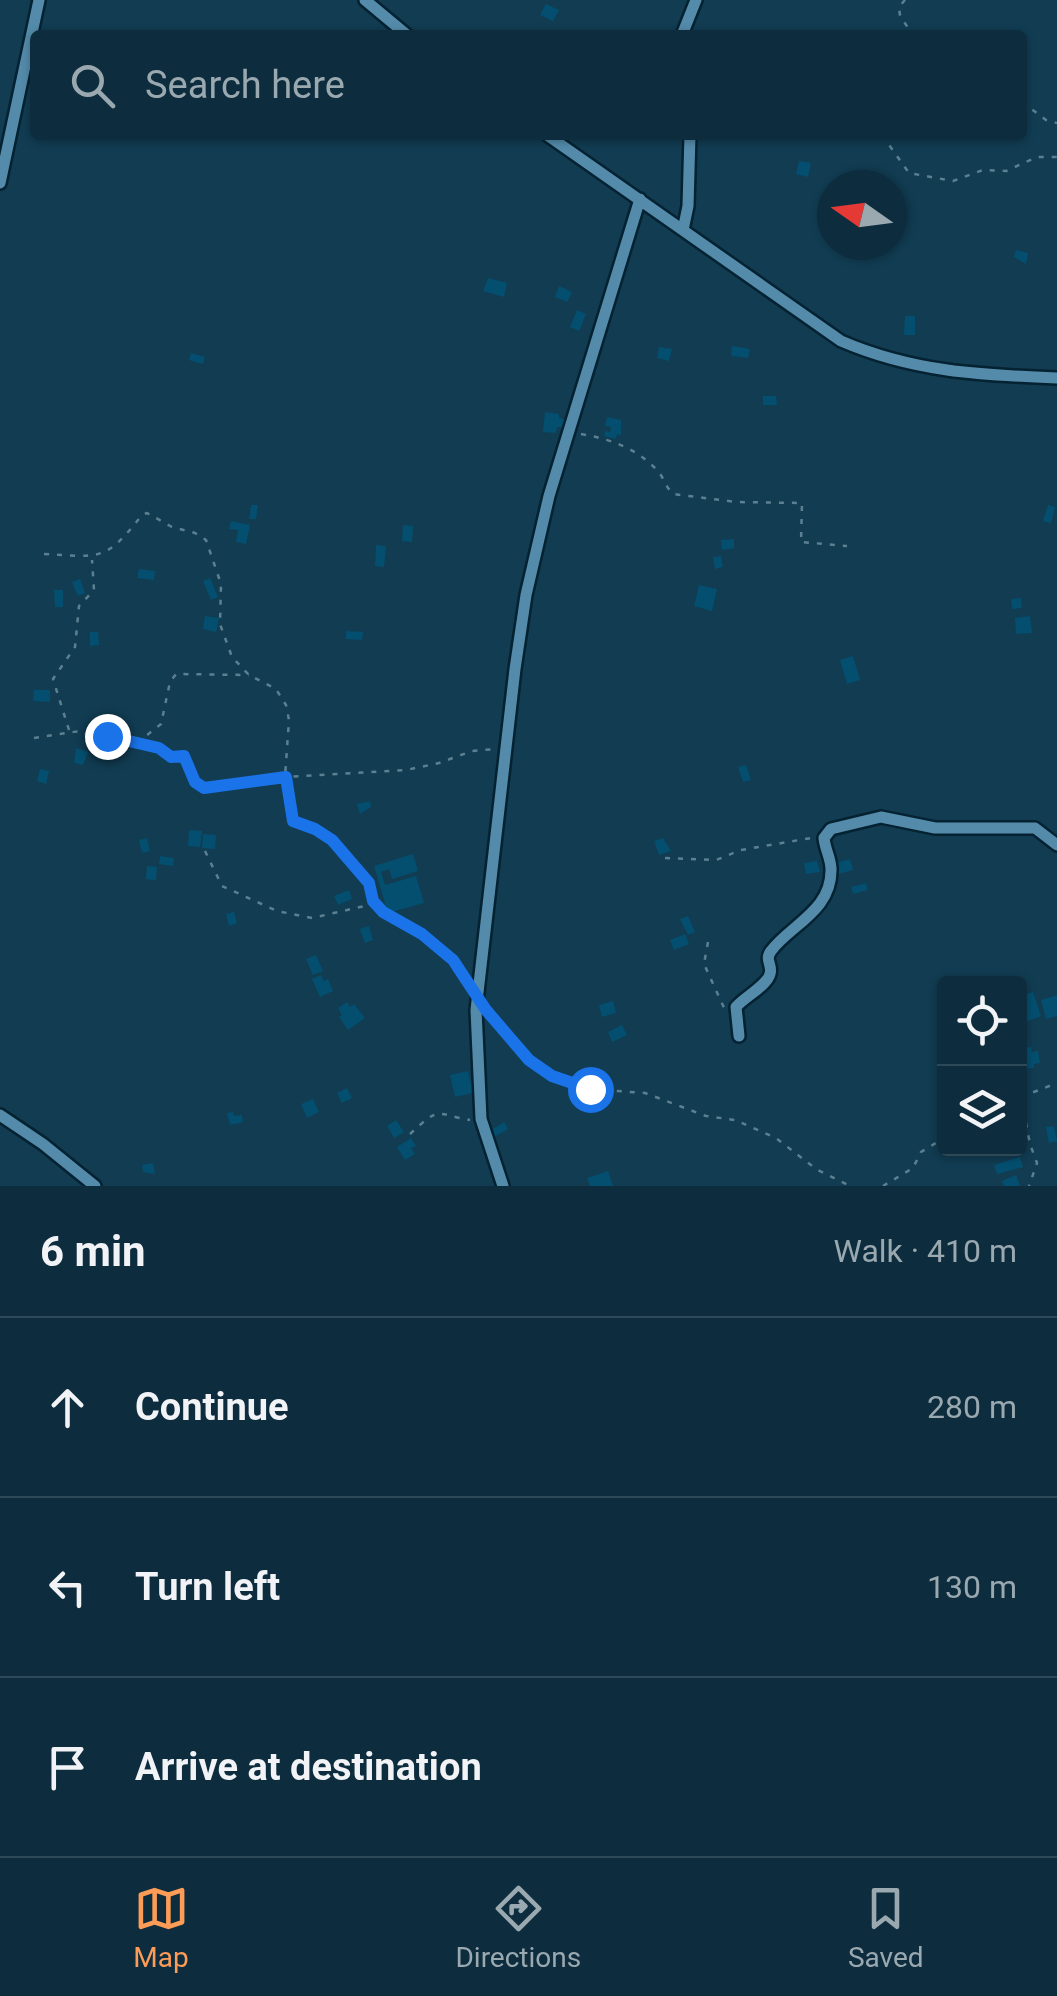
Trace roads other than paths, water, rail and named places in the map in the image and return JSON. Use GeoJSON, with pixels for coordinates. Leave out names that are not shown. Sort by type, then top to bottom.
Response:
{"type":"FeatureCollection","features":[{"type":"Feature","properties":{"kind":"street"},"geometry":{"type":"LineString","coordinates":[[33,30],[39,0]]}},
{"type":"Feature","properties":{"kind":"street"},"geometry":{"type":"LineString","coordinates":[[365,0],[401,30]]}},
{"type":"Feature","properties":{"kind":"street"},"geometry":{"type":"LineString","coordinates":[[684,30],[696,0]]}},
{"type":"Feature","properties":{"kind":"street"},"geometry":{"type":"LineString","coordinates":[[0,183],[30,42]]}},
{"type":"Feature","properties":{"kind":"street"},"geometry":{"type":"LineString","coordinates":[[554,140],[841,341],[877,356],[949,371],[1057,378]]}},
{"type":"Feature","properties":{"kind":"street"},"geometry":{"type":"LineString","coordinates":[[683,230],[688,206],[690,140]]}},
{"type":"Feature","properties":{"kind":"street"},"geometry":{"type":"LineString","coordinates":[[503,1186],[481,1119],[477,996],[515,669],[535,549],[640,199]]}},
{"type":"Feature","properties":{"kind":"street"},"geometry":{"type":"LineString","coordinates":[[737,1029],[735,1012],[740,1002],[770,974],[768,960],[772,950],[800,926],[828,888],[831,867],[824,845],[826,833],[838,826],[881,817],[934,828],[1035,828],[1057,845]]}},
{"type":"Feature","properties":{"kind":"street"},"geometry":{"type":"LineString","coordinates":[[0,1115],[95,1186]]}},
{"type":"Feature","properties":{"kind":"lane"},"geometry":{"type":"LineString","coordinates":[[373,901],[394,921],[438,946],[453,960],[477,996]]}}]}
